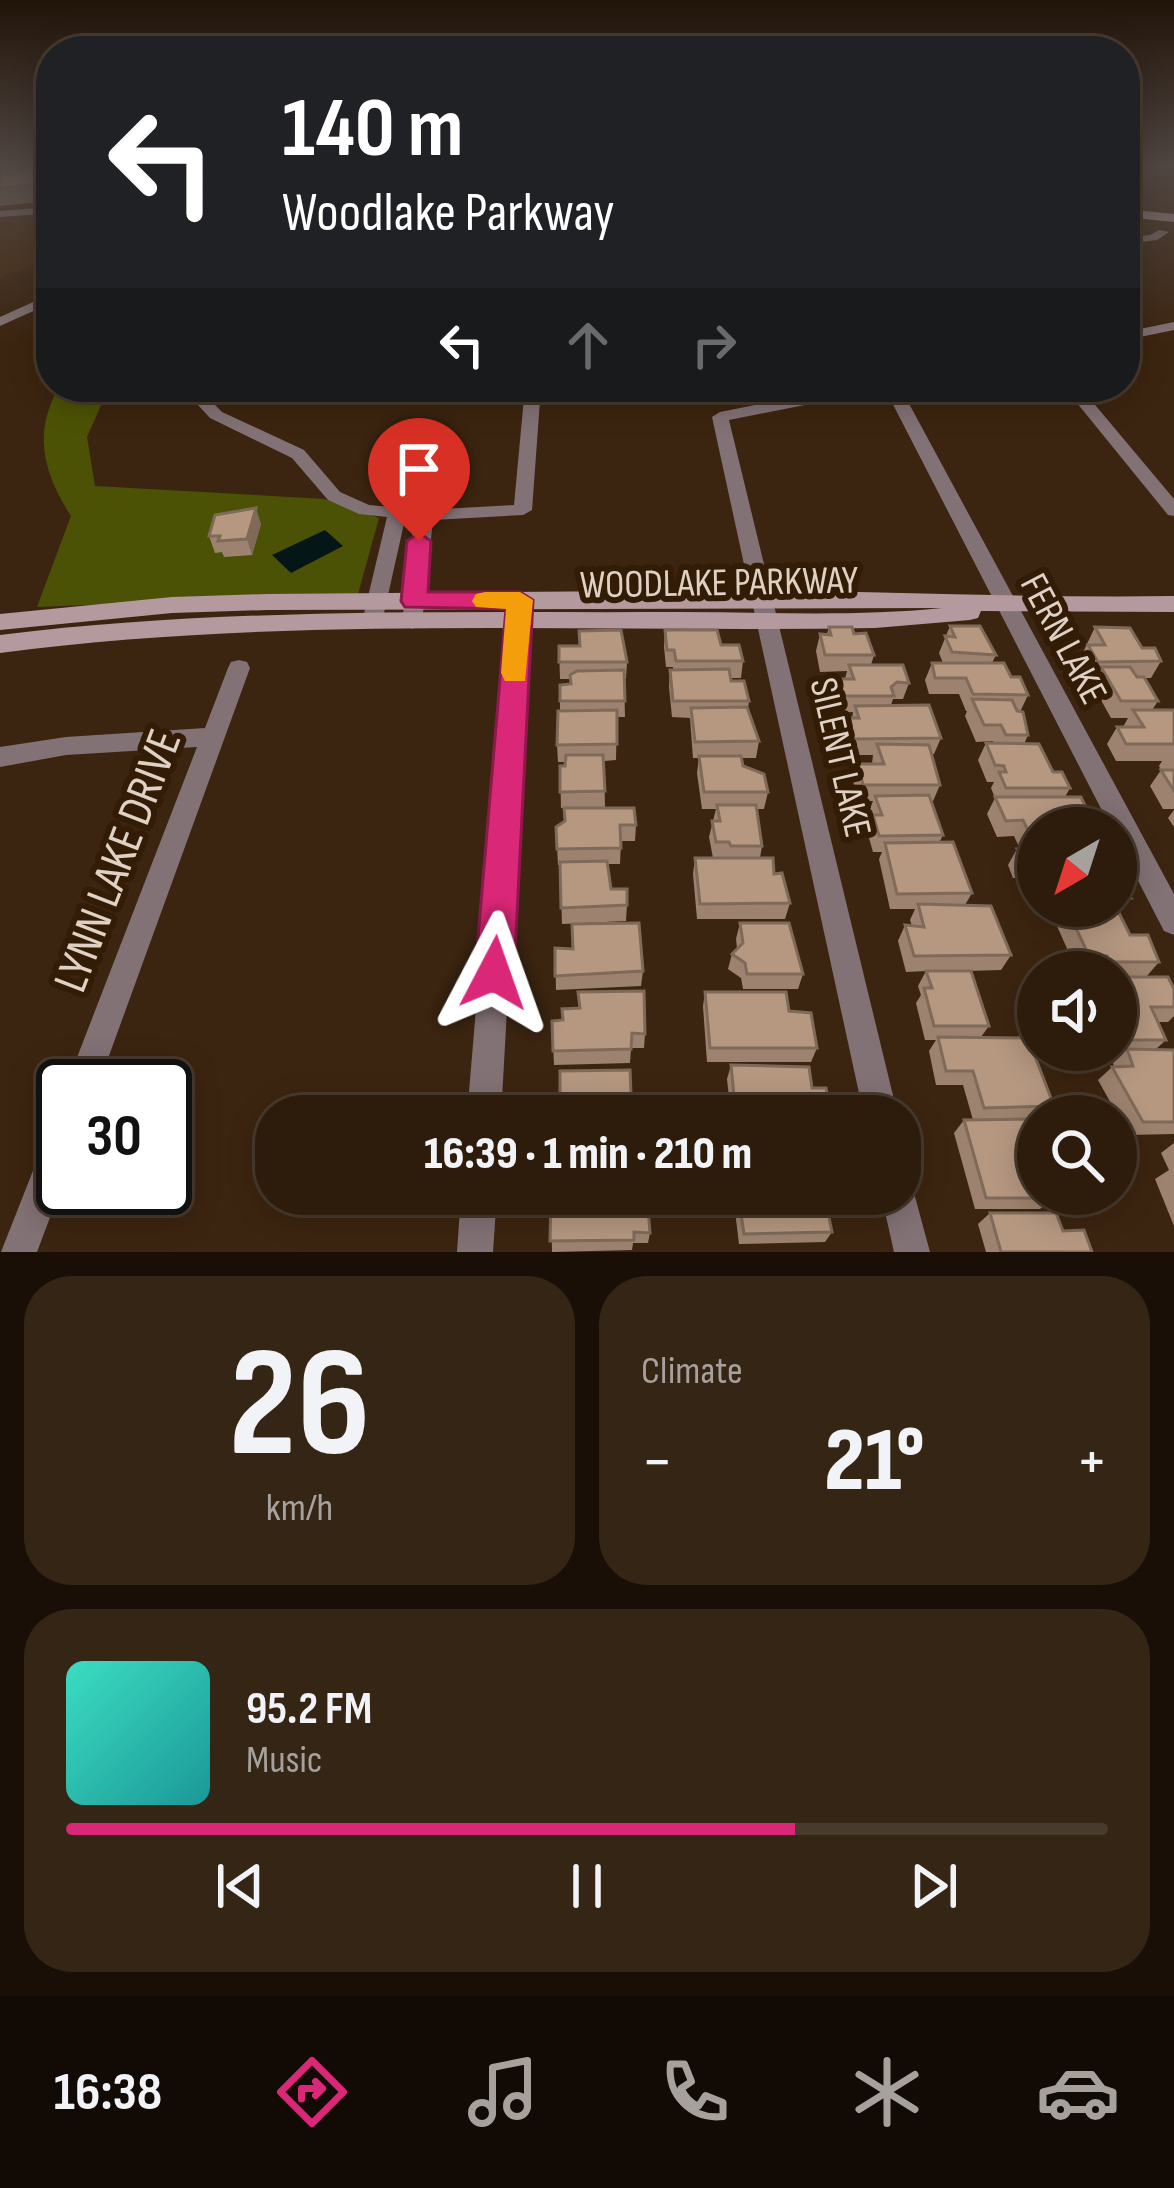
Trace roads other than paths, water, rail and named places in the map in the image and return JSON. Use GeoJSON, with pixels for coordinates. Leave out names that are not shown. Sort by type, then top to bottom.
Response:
{"type":"FeatureCollection","features":[{"type":"Feature","properties":{"kind":"street"},"geometry":{"type":"LineString","coordinates":[[1140,239],[1163,232]]}},
{"type":"Feature","properties":{"kind":"street"},"geometry":{"type":"LineString","coordinates":[[0,322],[36,305]]}},
{"type":"Feature","properties":{"kind":"street"},"geometry":{"type":"LineString","coordinates":[[1140,333],[1174,326]]}},
{"type":"Feature","properties":{"kind":"street"},"geometry":{"type":"LineString","coordinates":[[206,402],[216,416],[298,454],[334,496],[365,510],[424,515],[523,510],[532,402]]}},
{"type":"Feature","properties":{"kind":"street","name":"SILENT LAKE"},"geometry":{"type":"LineString","coordinates":[[795,402],[720,417],[876,1095]]}},
{"type":"Feature","properties":{"kind":"street","name":"FERN LAKE"},"geometry":{"type":"LineString","coordinates":[[900,402],[1174,922]]}},
{"type":"Feature","properties":{"kind":"street"},"geometry":{"type":"LineString","coordinates":[[1084,402],[1174,511]]}},
{"type":"Feature","properties":{"kind":"street"},"geometry":{"type":"LineString","coordinates":[[374,612],[397,514]]}},
{"type":"Feature","properties":{"kind":"street"},"geometry":{"type":"LineString","coordinates":[[413,612],[424,515]]}},
{"type":"Feature","properties":{"kind":"street"},"geometry":{"type":"LineString","coordinates":[[384,561],[418,561]]}},
{"type":"Feature","properties":{"kind":"street","name":"WOODLAKE PARKWAY"},"geometry":{"type":"LineString","coordinates":[[0,622],[374,612],[765,609],[946,616],[1008,606],[1174,604]]}},
{"type":"Feature","properties":{"kind":"street"},"geometry":{"type":"LineString","coordinates":[[485,1095],[519,611]]}},
{"type":"Feature","properties":{"kind":"street","name":"WOODLAKE PARKWAY"},"geometry":{"type":"LineString","coordinates":[[0,644],[149,617]]}},
{"type":"Feature","properties":{"kind":"street","name":"LYNN LAKE DRIVE"},"geometry":{"type":"LineString","coordinates":[[92,1059],[239,668]]}},
{"type":"Feature","properties":{"kind":"street"},"geometry":{"type":"LineString","coordinates":[[0,757],[66,746],[214,737]]}},
{"type":"Feature","properties":{"kind":"street"},"geometry":{"type":"LineString","coordinates":[[20,1252],[36,1209]]}},
{"type":"Feature","properties":{"kind":"street"},"geometry":{"type":"LineString","coordinates":[[475,1252],[478,1215]]}},
{"type":"Feature","properties":{"kind":"street"},"geometry":{"type":"LineString","coordinates":[[904,1215],[912,1252]]}}]}
